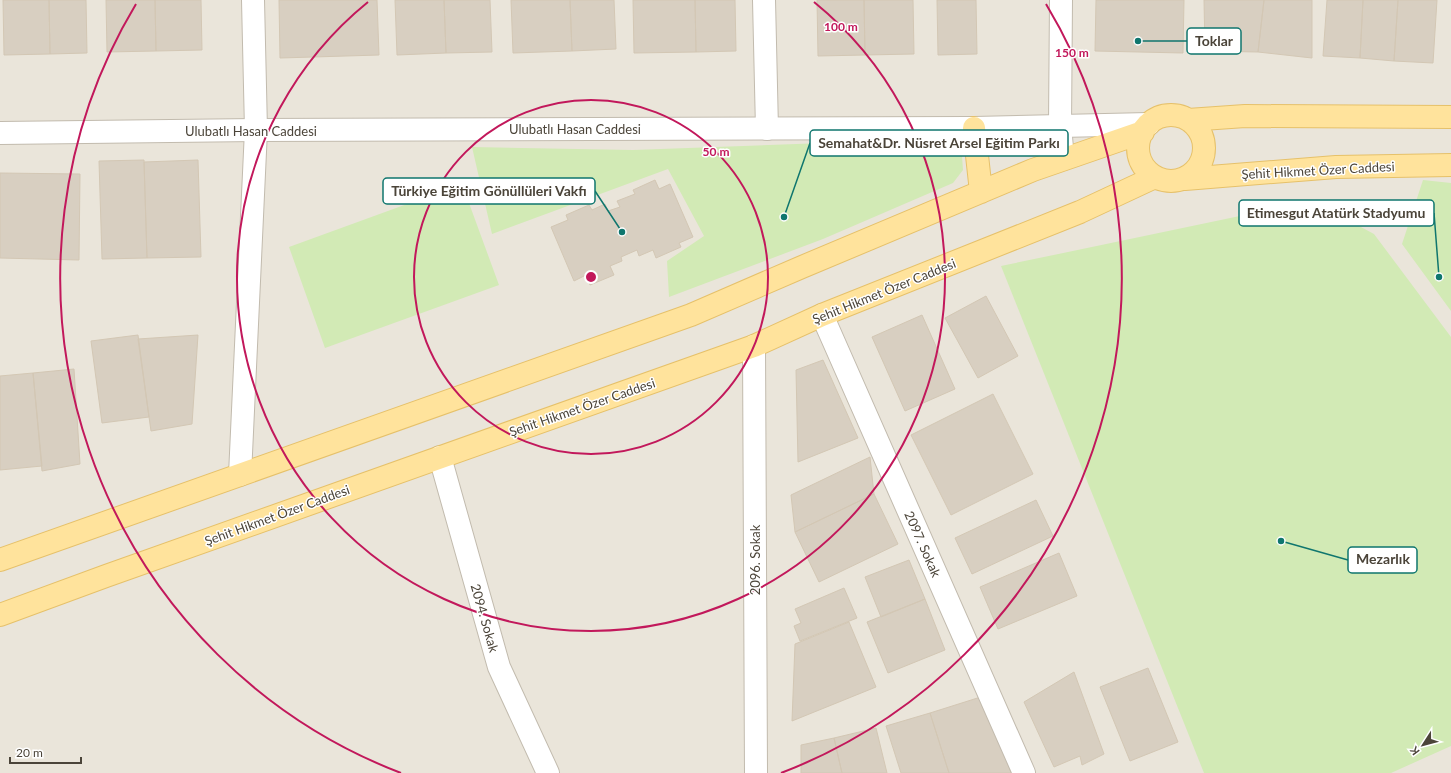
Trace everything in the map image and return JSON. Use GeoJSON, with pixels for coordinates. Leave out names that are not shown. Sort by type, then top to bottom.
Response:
{"type":"FeatureCollection","features":[{"type":"Feature","properties":{"kind":"main road"},"geometry":{"type":"LineString","coordinates":[[0,560],[691,315],[981,192],[1146,128],[1158,118],[1178,116],[1188,120],[1196,126],[1202,135],[1204,155],[1200,165],[1194,173],[1185,179],[1165,181],[1155,177],[1147,171],[1139,152],[1139,142],[1146,128]]}},
{"type":"Feature","properties":{"kind":"main road"},"geometry":{"type":"LineString","coordinates":[[1188,120],[1245,116],[1451,117]]}},
{"type":"Feature","properties":{"kind":"main road"},"geometry":{"type":"LineString","coordinates":[[974,128],[981,192]]}},
{"type":"Feature","properties":{"kind":"main road","name":"Şehit Hikmet Özer Caddesi"},"geometry":{"type":"LineString","coordinates":[[1185,179],[1336,167],[1451,165]]}},
{"type":"Feature","properties":{"kind":"main road","name":"Şehit Hikmet Özer Caddesi"},"geometry":{"type":"LineString","coordinates":[[0,616],[106,576],[754,346],[822,315],[1080,212],[1155,177]]}},
{"type":"Feature","properties":{"kind":"street"},"geometry":{"type":"LineString","coordinates":[[240,475],[256,130],[254,0]]}},
{"type":"Feature","properties":{"kind":"street"},"geometry":{"type":"LineString","coordinates":[[764,0],[767,129]]}},
{"type":"Feature","properties":{"kind":"street"},"geometry":{"type":"LineString","coordinates":[[1061,0],[1060,126],[1063,159]]}},
{"type":"Feature","properties":{"kind":"street","name":"Ulubatlı Hasan Caddesi"},"geometry":{"type":"LineString","coordinates":[[0,133],[256,130],[974,128],[1060,126],[1146,128]]}},
{"type":"Feature","properties":{"kind":"street","name":"2097. Sokak"},"geometry":{"type":"LineString","coordinates":[[822,315],[1024,773]]}},
{"type":"Feature","properties":{"kind":"street","name":"2096. Sokak"},"geometry":{"type":"LineString","coordinates":[[754,346],[756,773]]}},
{"type":"Feature","properties":{"kind":"street","name":"2094. Sokak"},"geometry":{"type":"LineString","coordinates":[[440,457],[499,667],[548,773]]}},
{"type":"Feature","properties":{"kind":"shaded area"},"geometry":{"type":"Polygon","coordinates":[[[0,0],[1451,0],[1451,773],[0,773],[0,0]]]}},
{"type":"Feature","properties":{"kind":"green space"},"geometry":{"type":"Polygon","coordinates":[[[933,139],[954,142],[962,156],[963,170],[953,183],[823,239],[669,297],[667,261],[704,236],[668,169],[492,234],[472,147],[633,150],[933,139]]]}},
{"type":"Feature","properties":{"kind":"green space"},"geometry":{"type":"Polygon","coordinates":[[[1423,180],[1451,183],[1451,311],[1402,244],[1423,180]]]}},
{"type":"Feature","properties":{"kind":"green space"},"geometry":{"type":"Polygon","coordinates":[[[462,184],[499,285],[325,348],[289,247],[462,184]]]}},
{"type":"Feature","properties":{"kind":"green space"},"geometry":{"type":"Polygon","coordinates":[[[1312,201],[1374,234],[1451,337],[1451,746],[1391,773],[1204,773],[1001,266],[1312,201]]]}},
{"type":"Feature","properties":{"kind":"building"},"geometry":{"type":"Polygon","coordinates":[[[3,0],[49,0],[50,54],[4,55],[3,0]]]}},
{"type":"Feature","properties":{"kind":"building"},"geometry":{"type":"Polygon","coordinates":[[[49,0],[86,0],[87,53],[50,54],[49,0]]]}},
{"type":"Feature","properties":{"kind":"building"},"geometry":{"type":"Polygon","coordinates":[[[106,0],[155,0],[156,51],[107,52],[106,0]]]}},
{"type":"Feature","properties":{"kind":"building"},"geometry":{"type":"Polygon","coordinates":[[[155,0],[201,0],[202,50],[156,51],[155,0]]]}},
{"type":"Feature","properties":{"kind":"building"},"geometry":{"type":"Polygon","coordinates":[[[279,0],[377,0],[379,55],[280,58],[279,0]]]}},
{"type":"Feature","properties":{"kind":"building"},"geometry":{"type":"Polygon","coordinates":[[[395,0],[444,0],[446,53],[397,55],[395,0]]]}},
{"type":"Feature","properties":{"kind":"building"},"geometry":{"type":"Polygon","coordinates":[[[444,0],[490,0],[492,52],[446,53],[444,0]]]}},
{"type":"Feature","properties":{"kind":"building"},"geometry":{"type":"Polygon","coordinates":[[[511,0],[570,0],[572,51],[513,53],[511,0]]]}},
{"type":"Feature","properties":{"kind":"building"},"geometry":{"type":"Polygon","coordinates":[[[570,0],[614,0],[616,49],[572,51],[570,0]]]}},
{"type":"Feature","properties":{"kind":"building"},"geometry":{"type":"Polygon","coordinates":[[[633,0],[695,0],[696,52],[634,53],[633,0]]]}},
{"type":"Feature","properties":{"kind":"building"},"geometry":{"type":"Polygon","coordinates":[[[695,0],[735,0],[736,51],[696,52],[695,0]]]}},
{"type":"Feature","properties":{"kind":"building"},"geometry":{"type":"Polygon","coordinates":[[[817,0],[864,0],[865,55],[818,56],[817,0]]]}},
{"type":"Feature","properties":{"kind":"building"},"geometry":{"type":"Polygon","coordinates":[[[864,0],[913,0],[914,54],[865,55],[864,0]]]}},
{"type":"Feature","properties":{"kind":"building"},"geometry":{"type":"Polygon","coordinates":[[[937,0],[976,0],[977,54],[938,55],[937,0]]]}},
{"type":"Feature","properties":{"kind":"building"},"geometry":{"type":"Polygon","coordinates":[[[1096,0],[1184,0],[1183,53],[1095,51],[1096,0]]]}},
{"type":"Feature","properties":{"kind":"building"},"geometry":{"type":"Polygon","coordinates":[[[1204,0],[1264,0],[1258,52],[1205,51],[1204,0]]]}},
{"type":"Feature","properties":{"kind":"building"},"geometry":{"type":"Polygon","coordinates":[[[1264,0],[1312,0],[1312,58],[1258,52],[1264,0]]]}},
{"type":"Feature","properties":{"kind":"building"},"geometry":{"type":"Polygon","coordinates":[[[1327,0],[1363,0],[1360,58],[1323,56],[1327,0]]]}},
{"type":"Feature","properties":{"kind":"building"},"geometry":{"type":"Polygon","coordinates":[[[1363,0],[1398,0],[1394,61],[1360,58],[1363,0]]]}},
{"type":"Feature","properties":{"kind":"building"},"geometry":{"type":"Polygon","coordinates":[[[1398,0],[1437,0],[1433,63],[1394,61],[1398,0]]]}},
{"type":"Feature","properties":{"kind":"building"},"geometry":{"type":"Polygon","coordinates":[[[144,160],[147,258],[102,259],[99,161],[144,160]]]}},
{"type":"Feature","properties":{"kind":"building"},"geometry":{"type":"Polygon","coordinates":[[[198,160],[201,257],[147,258],[144,162],[198,160]]]}},
{"type":"Feature","properties":{"kind":"building"},"geometry":{"type":"Polygon","coordinates":[[[0,173],[80,174],[79,260],[0,258],[0,173]]]}},
{"type":"Feature","properties":{"kind":"building"},"geometry":{"type":"Polygon","coordinates":[[[655,180],[659,189],[670,184],[693,237],[679,243],[681,247],[656,258],[653,250],[639,256],[637,250],[621,257],[622,261],[610,266],[614,275],[590,285],[586,275],[574,281],[551,227],[568,220],[566,215],[589,205],[592,210],[605,204],[608,211],[620,207],[617,201],[635,194],[633,190],[655,180]]]}},
{"type":"Feature","properties":{"kind":"building"},"geometry":{"type":"Polygon","coordinates":[[[986,296],[1018,356],[978,378],[945,318],[986,296]]]}},
{"type":"Feature","properties":{"kind":"building"},"geometry":{"type":"Polygon","coordinates":[[[922,315],[955,389],[905,411],[872,337],[922,315]]]}},
{"type":"Feature","properties":{"kind":"building"},"geometry":{"type":"Polygon","coordinates":[[[138,335],[149,417],[102,423],[91,341],[138,335]]]}},
{"type":"Feature","properties":{"kind":"building"},"geometry":{"type":"Polygon","coordinates":[[[198,335],[192,424],[151,431],[138,339],[198,335]]]}},
{"type":"Feature","properties":{"kind":"building"},"geometry":{"type":"Polygon","coordinates":[[[823,360],[858,438],[798,462],[796,370],[823,360]]]}},
{"type":"Feature","properties":{"kind":"building"},"geometry":{"type":"Polygon","coordinates":[[[74,369],[80,464],[42,471],[33,373],[74,369]]]}},
{"type":"Feature","properties":{"kind":"building"},"geometry":{"type":"Polygon","coordinates":[[[33,373],[42,466],[0,470],[0,376],[33,373]]]}},
{"type":"Feature","properties":{"kind":"building"},"geometry":{"type":"Polygon","coordinates":[[[993,394],[1033,474],[951,515],[911,435],[993,394]]]}},
{"type":"Feature","properties":{"kind":"building"},"geometry":{"type":"Polygon","coordinates":[[[870,457],[874,494],[795,532],[791,495],[870,457]]]}},
{"type":"Feature","properties":{"kind":"building"},"geometry":{"type":"Polygon","coordinates":[[[874,494],[898,544],[819,582],[795,532],[874,494]]]}},
{"type":"Feature","properties":{"kind":"building"},"geometry":{"type":"Polygon","coordinates":[[[1036,500],[1053,536],[972,574],[955,538],[1036,500]]]}},
{"type":"Feature","properties":{"kind":"building"},"geometry":{"type":"Polygon","coordinates":[[[1059,553],[1077,596],[998,629],[980,587],[1059,553]]]}},
{"type":"Feature","properties":{"kind":"building"},"geometry":{"type":"Polygon","coordinates":[[[909,560],[925,599],[881,617],[865,577],[909,560]]]}},
{"type":"Feature","properties":{"kind":"building"},"geometry":{"type":"Polygon","coordinates":[[[844,588],[857,618],[800,641],[794,626],[801,623],[795,609],[844,588]]]}},
{"type":"Feature","properties":{"kind":"building"},"geometry":{"type":"Polygon","coordinates":[[[925,599],[945,650],[888,673],[867,622],[925,599]]]}},
{"type":"Feature","properties":{"kind":"building"},"geometry":{"type":"Polygon","coordinates":[[[849,622],[876,687],[792,721],[795,644],[849,622]]]}},
{"type":"Feature","properties":{"kind":"building"},"geometry":{"type":"Polygon","coordinates":[[[1148,668],[1178,742],[1130,761],[1100,687],[1148,668]]]}},
{"type":"Feature","properties":{"kind":"building"},"geometry":{"type":"Polygon","coordinates":[[[1074,672],[1104,754],[1082,765],[1080,756],[1054,767],[1024,702],[1074,672]]]}},
{"type":"Feature","properties":{"kind":"building"},"geometry":{"type":"Polygon","coordinates":[[[987,695],[1011,773],[949,773],[930,713],[987,695]]]}},
{"type":"Feature","properties":{"kind":"building"},"geometry":{"type":"Polygon","coordinates":[[[930,713],[949,773],[901,773],[886,726],[930,713]]]}},
{"type":"Feature","properties":{"kind":"building"},"geometry":{"type":"Polygon","coordinates":[[[876,728],[887,773],[842,773],[834,738],[876,728]]]}},
{"type":"Feature","properties":{"kind":"building"},"geometry":{"type":"Polygon","coordinates":[[[834,738],[842,773],[801,773],[801,745],[834,738]]]}},
{"type":"Feature","properties":{"kind":"place","name":"Toklar"},"geometry":{"type":"Point","coordinates":[1138,41]}},
{"type":"Feature","properties":{"kind":"place","name":"Semahat&Dr. Nüsret Arsel Eğitim Parkı"},"geometry":{"type":"Point","coordinates":[784,217]}},
{"type":"Feature","properties":{"kind":"place","name":"Türkiye Eğitim Gönüllüleri Vakfı"},"geometry":{"type":"Point","coordinates":[622,232]}},
{"type":"Feature","properties":{"kind":"place","name":"Etimesgut Atatürk Stadyumu"},"geometry":{"type":"Point","coordinates":[1439,277]}},
{"type":"Feature","properties":{"kind":"place","name":"Mezarlık"},"geometry":{"type":"Point","coordinates":[1281,541]}}]}
